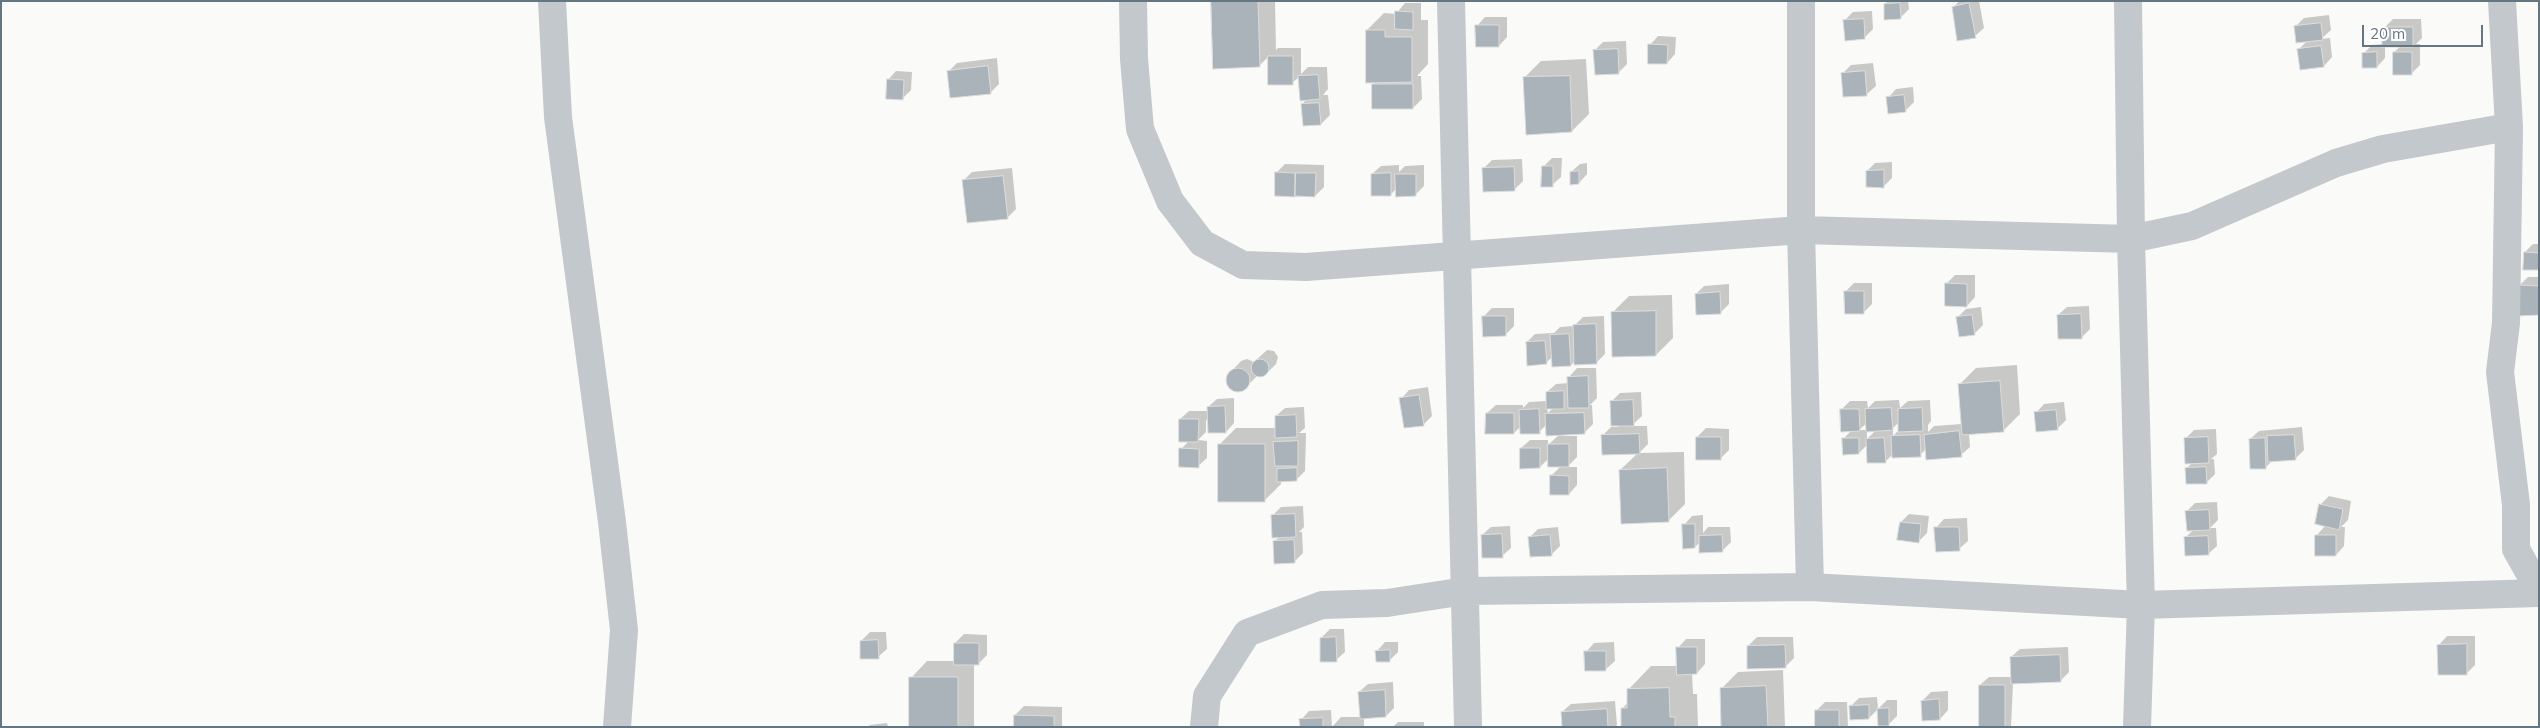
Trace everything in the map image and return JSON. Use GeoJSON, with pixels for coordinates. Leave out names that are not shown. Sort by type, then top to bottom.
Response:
{"type":"FeatureCollection","features":[{"type":"Feature","properties":{"kind":"street"},"geometry":{"type":"LineString","coordinates":[[552,1],[558,117],[611,512],[624,630],[617,727]]}},
{"type":"Feature","properties":{"kind":"street"},"geometry":{"type":"LineString","coordinates":[[1134,1],[1134,59],[1140,129],[1170,201],[1202,243],[1244,265],[1306,267],[1801,230],[2131,239],[2192,226],[2346,160],[2383,149],[2509,127]]}},
{"type":"Feature","properties":{"kind":"street"},"geometry":{"type":"LineString","coordinates":[[1450,1],[1458,257],[1468,727]]}},
{"type":"Feature","properties":{"kind":"street"},"geometry":{"type":"LineString","coordinates":[[1801,1],[1801,230],[1810,586]]}},
{"type":"Feature","properties":{"kind":"street"},"geometry":{"type":"LineString","coordinates":[[2128,1],[2131,239],[2141,605],[2137,727]]}},
{"type":"Feature","properties":{"kind":"street"},"geometry":{"type":"LineString","coordinates":[[1204,727],[1207,696],[1247,633],[1322,605],[1387,602],[1465,591],[1810,586],[2141,605],[2539,591],[2516,549],[2516,505],[2500,372],[2506,323],[2509,127],[2502,1]]}},
{"type":"Feature","properties":{"kind":"building"},"geometry":{"type":"Polygon","coordinates":[[[1211,1],[1258,1],[1260,67],[1213,69],[1211,1]]]}},
{"type":"Feature","properties":{"kind":"building"},"geometry":{"type":"Polygon","coordinates":[[[1900,3],[1901,19],[1884,20],[1884,4],[1900,3]]]}},
{"type":"Feature","properties":{"kind":"building"},"geometry":{"type":"Polygon","coordinates":[[[1969,3],[1976,38],[1957,41],[1952,7],[1969,3]]]}},
{"type":"Feature","properties":{"kind":"building"},"geometry":{"type":"Polygon","coordinates":[[[1395,11],[1413,12],[1413,30],[1395,29],[1395,11]]]}},
{"type":"Feature","properties":{"kind":"building"},"geometry":{"type":"Polygon","coordinates":[[[1864,19],[1865,39],[1845,41],[1843,20],[1864,19]]]}},
{"type":"Feature","properties":{"kind":"building"},"geometry":{"type":"Polygon","coordinates":[[[2321,23],[2323,40],[2296,43],[2294,26],[2321,23]]]}},
{"type":"Feature","properties":{"kind":"building"},"geometry":{"type":"Polygon","coordinates":[[[1475,25],[1499,25],[1499,47],[1476,47],[1475,25]]]}},
{"type":"Feature","properties":{"kind":"building"},"geometry":{"type":"Polygon","coordinates":[[[2383,27],[2413,27],[2413,47],[2382,47],[2383,27]]]}},
{"type":"Feature","properties":{"kind":"building"},"geometry":{"type":"Polygon","coordinates":[[[1366,30],[1385,30],[1385,37],[1412,37],[1412,82],[1366,83],[1366,30]]]}},
{"type":"Feature","properties":{"kind":"building"},"geometry":{"type":"Polygon","coordinates":[[[1648,44],[1668,45],[1667,64],[1648,64],[1648,44]]]}},
{"type":"Feature","properties":{"kind":"building"},"geometry":{"type":"Polygon","coordinates":[[[2321,46],[2324,67],[2300,70],[2297,49],[2321,46]]]}},
{"type":"Feature","properties":{"kind":"building"},"geometry":{"type":"Polygon","coordinates":[[[1618,49],[1619,74],[1595,75],[1593,50],[1618,49]]]}},
{"type":"Feature","properties":{"kind":"building"},"geometry":{"type":"Polygon","coordinates":[[[2377,52],[2377,68],[2362,68],[2362,53],[2377,52]]]}},
{"type":"Feature","properties":{"kind":"building"},"geometry":{"type":"Polygon","coordinates":[[[2393,52],[2412,52],[2412,75],[2393,75],[2393,52]]]}},
{"type":"Feature","properties":{"kind":"building"},"geometry":{"type":"Polygon","coordinates":[[[1268,56],[1293,56],[1293,85],[1268,85],[1268,56]]]}},
{"type":"Feature","properties":{"kind":"building"},"geometry":{"type":"Polygon","coordinates":[[[988,66],[991,94],[950,98],[947,71],[988,66]]]}},
{"type":"Feature","properties":{"kind":"building"},"geometry":{"type":"Polygon","coordinates":[[[1865,71],[1867,96],[1843,97],[1841,73],[1865,71]]]}},
{"type":"Feature","properties":{"kind":"building"},"geometry":{"type":"Polygon","coordinates":[[[1318,75],[1320,99],[1300,101],[1298,76],[1318,75]]]}},
{"type":"Feature","properties":{"kind":"building"},"geometry":{"type":"Polygon","coordinates":[[[1570,76],[1572,132],[1526,135],[1523,77],[1570,76]]]}},
{"type":"Feature","properties":{"kind":"building"},"geometry":{"type":"Polygon","coordinates":[[[887,79],[904,80],[903,100],[886,99],[887,79]]]}},
{"type":"Feature","properties":{"kind":"building"},"geometry":{"type":"Polygon","coordinates":[[[1372,84],[1413,84],[1413,109],[1372,109],[1372,84]]]}},
{"type":"Feature","properties":{"kind":"building"},"geometry":{"type":"Polygon","coordinates":[[[1904,95],[1906,112],[1888,114],[1886,97],[1904,95]]]}},
{"type":"Feature","properties":{"kind":"building"},"geometry":{"type":"Polygon","coordinates":[[[1319,103],[1321,125],[1303,126],[1301,104],[1319,103]]]}},
{"type":"Feature","properties":{"kind":"building"},"geometry":{"type":"Polygon","coordinates":[[[1542,166],[1553,166],[1553,187],[1541,187],[1542,166]]]}},
{"type":"Feature","properties":{"kind":"building"},"geometry":{"type":"Polygon","coordinates":[[[1514,167],[1515,191],[1483,192],[1482,168],[1514,167]]]}},
{"type":"Feature","properties":{"kind":"building"},"geometry":{"type":"Polygon","coordinates":[[[1884,170],[1884,188],[1866,187],[1866,171],[1884,170]]]}},
{"type":"Feature","properties":{"kind":"building"},"geometry":{"type":"Polygon","coordinates":[[[1579,171],[1579,184],[1570,185],[1570,172],[1579,171]]]}},
{"type":"Feature","properties":{"kind":"building"},"geometry":{"type":"Polygon","coordinates":[[[1275,172],[1295,173],[1295,197],[1275,196],[1275,172]]]}},
{"type":"Feature","properties":{"kind":"building"},"geometry":{"type":"Polygon","coordinates":[[[1296,173],[1316,173],[1315,197],[1295,196],[1296,173]]]}},
{"type":"Feature","properties":{"kind":"building"},"geometry":{"type":"Polygon","coordinates":[[[1391,173],[1391,196],[1371,196],[1371,174],[1391,173]]]}},
{"type":"Feature","properties":{"kind":"building"},"geometry":{"type":"Polygon","coordinates":[[[1395,174],[1416,174],[1416,196],[1396,197],[1395,174]]]}},
{"type":"Feature","properties":{"kind":"building"},"geometry":{"type":"Polygon","coordinates":[[[1003,176],[1008,219],[967,223],[962,180],[1003,176]]]}},
{"type":"Feature","properties":{"kind":"building"},"geometry":{"type":"Polygon","coordinates":[[[2524,252],[2539,253],[2539,270],[2523,270],[2524,252]]]}},
{"type":"Feature","properties":{"kind":"building"},"geometry":{"type":"Polygon","coordinates":[[[1945,283],[1967,284],[1967,307],[1945,306],[1945,283]]]}},
{"type":"Feature","properties":{"kind":"building"},"geometry":{"type":"Polygon","coordinates":[[[2518,285],[2539,286],[2539,315],[2518,316],[2518,285]]]}},
{"type":"Feature","properties":{"kind":"building"},"geometry":{"type":"Polygon","coordinates":[[[1844,291],[1864,291],[1864,314],[1845,314],[1844,291]]]}},
{"type":"Feature","properties":{"kind":"building"},"geometry":{"type":"Polygon","coordinates":[[[1720,292],[1721,314],[1696,315],[1695,294],[1720,292]]]}},
{"type":"Feature","properties":{"kind":"building"},"geometry":{"type":"Polygon","coordinates":[[[1656,311],[1656,356],[1612,357],[1611,312],[1656,311]]]}},
{"type":"Feature","properties":{"kind":"building"},"geometry":{"type":"Polygon","coordinates":[[[2081,314],[2082,339],[2058,339],[2057,315],[2081,314]]]}},
{"type":"Feature","properties":{"kind":"building"},"geometry":{"type":"Polygon","coordinates":[[[1972,315],[1975,335],[1959,337],[1956,317],[1972,315]]]}},
{"type":"Feature","properties":{"kind":"building"},"geometry":{"type":"Polygon","coordinates":[[[1482,316],[1506,316],[1506,336],[1483,337],[1482,316]]]}},
{"type":"Feature","properties":{"kind":"building"},"geometry":{"type":"Polygon","coordinates":[[[1596,324],[1597,364],[1574,365],[1573,325],[1596,324]]]}},
{"type":"Feature","properties":{"kind":"building"},"geometry":{"type":"Polygon","coordinates":[[[1569,334],[1571,366],[1552,367],[1550,335],[1569,334]]]}},
{"type":"Feature","properties":{"kind":"building"},"geometry":{"type":"Polygon","coordinates":[[[1545,341],[1547,364],[1527,366],[1526,342],[1545,341]]]}},
{"type":"Feature","properties":{"kind":"building"},"geometry":{"type":"Polygon","coordinates":[[[1256,359],[1264,359],[1269,364],[1267,375],[1256,377],[1251,372],[1251,364],[1256,359]]]}},
{"type":"Feature","properties":{"kind":"building"},"geometry":{"type":"Polygon","coordinates":[[[1238,368],[1247,371],[1250,380],[1247,389],[1238,392],[1229,389],[1226,380],[1229,371],[1238,368]]]}},
{"type":"Feature","properties":{"kind":"building"},"geometry":{"type":"Polygon","coordinates":[[[1588,376],[1589,408],[1568,408],[1567,377],[1588,376]]]}},
{"type":"Feature","properties":{"kind":"building"},"geometry":{"type":"Polygon","coordinates":[[[2000,381],[2004,432],[1962,435],[1958,384],[2000,381]]]}},
{"type":"Feature","properties":{"kind":"building"},"geometry":{"type":"Polygon","coordinates":[[[1564,391],[1564,409],[1546,409],[1546,392],[1564,391]]]}},
{"type":"Feature","properties":{"kind":"building"},"geometry":{"type":"Polygon","coordinates":[[[1419,395],[1424,426],[1404,428],[1399,398],[1419,395]]]}},
{"type":"Feature","properties":{"kind":"building"},"geometry":{"type":"Polygon","coordinates":[[[1633,400],[1634,426],[1611,426],[1610,401],[1633,400]]]}},
{"type":"Feature","properties":{"kind":"building"},"geometry":{"type":"Polygon","coordinates":[[[1225,406],[1226,433],[1208,433],[1207,407],[1225,406]]]}},
{"type":"Feature","properties":{"kind":"building"},"geometry":{"type":"Polygon","coordinates":[[[1891,408],[1893,430],[1866,432],[1865,409],[1891,408]]]}},
{"type":"Feature","properties":{"kind":"building"},"geometry":{"type":"Polygon","coordinates":[[[1922,408],[1923,431],[1898,432],[1898,409],[1922,408]]]}},
{"type":"Feature","properties":{"kind":"building"},"geometry":{"type":"Polygon","coordinates":[[[1539,409],[1540,434],[1520,434],[1519,410],[1539,409]]]}},
{"type":"Feature","properties":{"kind":"building"},"geometry":{"type":"Polygon","coordinates":[[[1840,409],[1859,409],[1860,431],[1841,432],[1840,409]]]}},
{"type":"Feature","properties":{"kind":"building"},"geometry":{"type":"Polygon","coordinates":[[[2056,410],[2058,430],[2036,432],[2034,412],[2056,410]]]}},
{"type":"Feature","properties":{"kind":"building"},"geometry":{"type":"Polygon","coordinates":[[[1486,413],[1514,413],[1514,434],[1485,434],[1486,413]]]}},
{"type":"Feature","properties":{"kind":"building"},"geometry":{"type":"Polygon","coordinates":[[[1584,413],[1585,434],[1546,436],[1545,414],[1584,413]]]}},
{"type":"Feature","properties":{"kind":"building"},"geometry":{"type":"Polygon","coordinates":[[[1296,415],[1297,437],[1275,438],[1275,416],[1296,415]]]}},
{"type":"Feature","properties":{"kind":"building"},"geometry":{"type":"Polygon","coordinates":[[[1179,419],[1199,419],[1198,442],[1179,442],[1179,419]]]}},
{"type":"Feature","properties":{"kind":"building"},"geometry":{"type":"Polygon","coordinates":[[[1959,431],[1962,457],[1926,460],[1924,435],[1959,431]]]}},
{"type":"Feature","properties":{"kind":"building"},"geometry":{"type":"Polygon","coordinates":[[[1639,434],[1640,454],[1602,455],[1601,435],[1639,434]]]}},
{"type":"Feature","properties":{"kind":"building"},"geometry":{"type":"Polygon","coordinates":[[[1920,435],[1921,457],[1892,458],[1891,436],[1920,435]]]}},
{"type":"Feature","properties":{"kind":"building"},"geometry":{"type":"Polygon","coordinates":[[[2294,435],[2296,460],[2268,462],[2267,436],[2294,435]]]}},
{"type":"Feature","properties":{"kind":"building"},"geometry":{"type":"Polygon","coordinates":[[[1696,437],[1721,437],[1721,460],[1696,460],[1696,437]]]}},
{"type":"Feature","properties":{"kind":"building"},"geometry":{"type":"Polygon","coordinates":[[[2208,437],[2209,463],[2185,464],[2184,438],[2208,437]]]}},
{"type":"Feature","properties":{"kind":"building"},"geometry":{"type":"Polygon","coordinates":[[[1842,438],[1859,438],[1859,454],[1843,455],[1842,438]]]}},
{"type":"Feature","properties":{"kind":"building"},"geometry":{"type":"Polygon","coordinates":[[[1884,438],[1886,463],[1867,463],[1866,439],[1884,438]]]}},
{"type":"Feature","properties":{"kind":"building"},"geometry":{"type":"Polygon","coordinates":[[[2265,438],[2266,469],[2250,469],[2249,439],[2265,438]]]}},
{"type":"Feature","properties":{"kind":"building"},"geometry":{"type":"Polygon","coordinates":[[[1298,441],[1298,466],[1275,466],[1273,442],[1298,441]]]}},
{"type":"Feature","properties":{"kind":"building"},"geometry":{"type":"Polygon","coordinates":[[[1218,444],[1265,444],[1265,502],[1218,502],[1218,444]]]}},
{"type":"Feature","properties":{"kind":"building"},"geometry":{"type":"Polygon","coordinates":[[[1548,444],[1569,444],[1569,467],[1548,467],[1548,444]]]}},
{"type":"Feature","properties":{"kind":"building"},"geometry":{"type":"Polygon","coordinates":[[[1179,448],[1199,449],[1199,468],[1179,467],[1179,448]]]}},
{"type":"Feature","properties":{"kind":"building"},"geometry":{"type":"Polygon","coordinates":[[[1520,448],[1540,448],[1540,468],[1520,469],[1520,448]]]}},
{"type":"Feature","properties":{"kind":"building"},"geometry":{"type":"Polygon","coordinates":[[[2206,467],[2207,484],[2186,484],[2185,468],[2206,467]]]}},
{"type":"Feature","properties":{"kind":"building"},"geometry":{"type":"Polygon","coordinates":[[[1297,468],[1297,481],[1277,482],[1277,469],[1297,468]]]}},
{"type":"Feature","properties":{"kind":"building"},"geometry":{"type":"Polygon","coordinates":[[[1667,468],[1669,522],[1621,524],[1619,470],[1667,468]]]}},
{"type":"Feature","properties":{"kind":"building"},"geometry":{"type":"Polygon","coordinates":[[[1550,475],[1569,476],[1569,495],[1550,495],[1550,475]]]}},
{"type":"Feature","properties":{"kind":"building"},"geometry":{"type":"Polygon","coordinates":[[[2319,504],[2343,509],[2339,530],[2315,524],[2319,504]]]}},
{"type":"Feature","properties":{"kind":"building"},"geometry":{"type":"Polygon","coordinates":[[[2209,510],[2210,530],[2187,531],[2185,511],[2209,510]]]}},
{"type":"Feature","properties":{"kind":"building"},"geometry":{"type":"Polygon","coordinates":[[[1295,514],[1296,537],[1272,538],[1271,515],[1295,514]]]}},
{"type":"Feature","properties":{"kind":"building"},"geometry":{"type":"Polygon","coordinates":[[[1900,522],[1921,524],[1919,543],[1897,540],[1900,522]]]}},
{"type":"Feature","properties":{"kind":"building"},"geometry":{"type":"Polygon","coordinates":[[[1682,524],[1695,524],[1695,548],[1683,549],[1682,524]]]}},
{"type":"Feature","properties":{"kind":"building"},"geometry":{"type":"Polygon","coordinates":[[[1934,527],[1959,527],[1960,551],[1936,552],[1934,527]]]}},
{"type":"Feature","properties":{"kind":"building"},"geometry":{"type":"Polygon","coordinates":[[[1502,534],[1503,558],[1482,558],[1481,535],[1502,534]]]}},
{"type":"Feature","properties":{"kind":"building"},"geometry":{"type":"Polygon","coordinates":[[[1550,535],[1552,556],[1530,557],[1528,537],[1550,535]]]}},
{"type":"Feature","properties":{"kind":"building"},"geometry":{"type":"Polygon","coordinates":[[[1722,535],[1723,552],[1699,553],[1699,536],[1722,535]]]}},
{"type":"Feature","properties":{"kind":"building"},"geometry":{"type":"Polygon","coordinates":[[[2315,535],[2336,535],[2336,556],[2315,556],[2315,535]]]}},
{"type":"Feature","properties":{"kind":"building"},"geometry":{"type":"Polygon","coordinates":[[[2208,536],[2209,555],[2185,556],[2184,537],[2208,536]]]}},
{"type":"Feature","properties":{"kind":"building"},"geometry":{"type":"Polygon","coordinates":[[[1294,540],[1295,563],[1274,564],[1273,541],[1294,540]]]}},
{"type":"Feature","properties":{"kind":"building"},"geometry":{"type":"Polygon","coordinates":[[[1336,637],[1337,662],[1320,662],[1320,638],[1336,637]]]}},
{"type":"Feature","properties":{"kind":"building"},"geometry":{"type":"Polygon","coordinates":[[[878,640],[879,659],[860,659],[860,641],[878,640]]]}},
{"type":"Feature","properties":{"kind":"building"},"geometry":{"type":"Polygon","coordinates":[[[954,643],[979,643],[979,665],[954,665],[954,643]]]}},
{"type":"Feature","properties":{"kind":"building"},"geometry":{"type":"Polygon","coordinates":[[[2467,644],[2467,675],[2438,675],[2437,645],[2467,644]]]}},
{"type":"Feature","properties":{"kind":"building"},"geometry":{"type":"Polygon","coordinates":[[[1785,645],[1786,668],[1747,669],[1747,646],[1785,645]]]}},
{"type":"Feature","properties":{"kind":"building"},"geometry":{"type":"Polygon","coordinates":[[[1676,647],[1697,647],[1697,674],[1677,675],[1676,647]]]}},
{"type":"Feature","properties":{"kind":"building"},"geometry":{"type":"Polygon","coordinates":[[[1390,650],[1390,662],[1376,662],[1375,651],[1390,650]]]}},
{"type":"Feature","properties":{"kind":"building"},"geometry":{"type":"Polygon","coordinates":[[[1584,651],[1606,651],[1606,671],[1585,671],[1584,651]]]}},
{"type":"Feature","properties":{"kind":"building"},"geometry":{"type":"Polygon","coordinates":[[[2060,655],[2061,682],[2011,684],[2010,657],[2060,655]]]}},
{"type":"Feature","properties":{"kind":"building"},"geometry":{"type":"Polygon","coordinates":[[[909,677],[958,677],[958,727],[909,727],[909,677]]]}},
{"type":"Feature","properties":{"kind":"building"},"geometry":{"type":"Polygon","coordinates":[[[1979,685],[2005,685],[2005,727],[1979,727],[1979,685]]]}},
{"type":"Feature","properties":{"kind":"building"},"geometry":{"type":"Polygon","coordinates":[[[1766,686],[1768,727],[1721,727],[1720,688],[1766,686]]]}},
{"type":"Feature","properties":{"kind":"building"},"geometry":{"type":"Polygon","coordinates":[[[1669,688],[1670,717],[1675,717],[1675,727],[1621,727],[1621,708],[1627,708],[1627,689],[1669,688]]]}},
{"type":"Feature","properties":{"kind":"building"},"geometry":{"type":"Polygon","coordinates":[[[1385,690],[1386,717],[1360,719],[1358,692],[1385,690]]]}},
{"type":"Feature","properties":{"kind":"building"},"geometry":{"type":"Polygon","coordinates":[[[1939,699],[1940,720],[1922,721],[1921,701],[1939,699]]]}},
{"type":"Feature","properties":{"kind":"building"},"geometry":{"type":"Polygon","coordinates":[[[1869,705],[1869,719],[1850,720],[1849,706],[1869,705]]]}},
{"type":"Feature","properties":{"kind":"building"},"geometry":{"type":"Polygon","coordinates":[[[1889,708],[1889,726],[1878,726],[1877,709],[1889,708]]]}},
{"type":"Feature","properties":{"kind":"building"},"geometry":{"type":"Polygon","coordinates":[[[1607,709],[1608,727],[1562,727],[1561,712],[1607,709]]]}},
{"type":"Feature","properties":{"kind":"building"},"geometry":{"type":"Polygon","coordinates":[[[1815,710],[1839,710],[1839,727],[1815,727],[1815,710]]]}},
{"type":"Feature","properties":{"kind":"building"},"geometry":{"type":"Polygon","coordinates":[[[1014,715],[1054,716],[1054,727],[1014,727],[1014,715]]]}},
{"type":"Feature","properties":{"kind":"building"},"geometry":{"type":"Polygon","coordinates":[[[1323,718],[1323,727],[1300,727],[1299,719],[1323,718]]]}}]}
